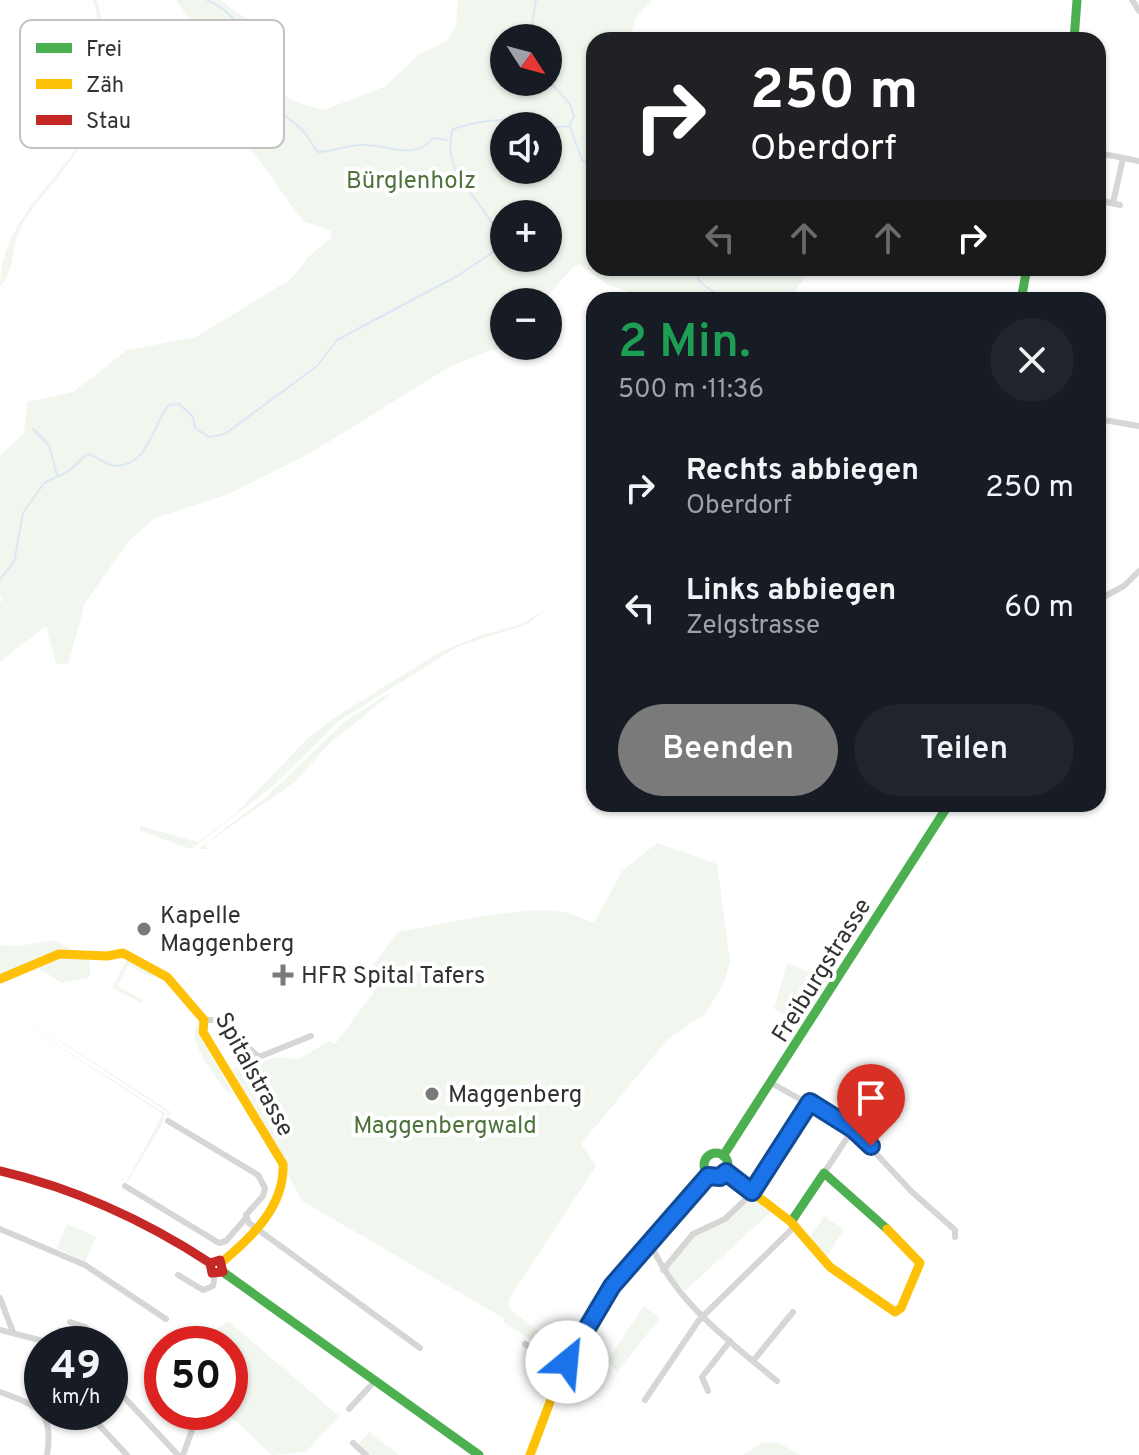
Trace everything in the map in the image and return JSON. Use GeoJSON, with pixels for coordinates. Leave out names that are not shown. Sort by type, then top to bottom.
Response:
{"type":"FeatureCollection","features":[{"type":"Feature","properties":{"kind":"main road"},"geometry":{"type":"LineString","coordinates":[[1075,32],[1077,0]]}},
{"type":"Feature","properties":{"kind":"main road","name":"Freiburgstrasse"},"geometry":{"type":"LineString","coordinates":[[530,1455],[562,1372],[603,1298],[709,1175],[704,1165],[706,1158],[716,1153],[723,1156],[773,1084],[944,812]]}},
{"type":"Feature","properties":{"kind":"main road","name":"Spitalstrasse"},"geometry":{"type":"LineString","coordinates":[[0,979],[57,954],[75,952],[106,957],[123,953],[167,977],[204,1020],[203,1032],[284,1169],[280,1195],[220,1269]]}},
{"type":"Feature","properties":{"kind":"main road"},"geometry":{"type":"LineString","coordinates":[[709,1175],[720,1177],[726,1172],[727,1162],[723,1156]]}},
{"type":"Feature","properties":{"kind":"main road"},"geometry":{"type":"LineString","coordinates":[[0,1171],[61,1186],[102,1201],[162,1231],[210,1263],[209,1268],[220,1269],[479,1455]]}},
{"type":"Feature","properties":{"kind":"main road"},"geometry":{"type":"LineString","coordinates":[[726,1172],[792,1224],[830,1267],[895,1312],[901,1308],[920,1263],[918,1257],[824,1173],[792,1224]]}},
{"type":"Feature","properties":{"kind":"street"},"geometry":{"type":"LineString","coordinates":[[1132,0],[1139,11]]}},
{"type":"Feature","properties":{"kind":"street"},"geometry":{"type":"LineString","coordinates":[[1106,155],[1139,161]]}},
{"type":"Feature","properties":{"kind":"street"},"geometry":{"type":"LineString","coordinates":[[1106,202],[1116,204],[1123,158]]}},
{"type":"Feature","properties":{"kind":"street"},"geometry":{"type":"LineString","coordinates":[[1106,420],[1139,426]]}},
{"type":"Feature","properties":{"kind":"street"},"geometry":{"type":"LineString","coordinates":[[1106,596],[1124,586],[1139,571]]}},
{"type":"Feature","properties":{"kind":"street"},"geometry":{"type":"LineString","coordinates":[[204,1020],[217,1020],[259,1057],[311,1036]]}},
{"type":"Feature","properties":{"kind":"street"},"geometry":{"type":"LineString","coordinates":[[773,1084],[810,1102],[853,1129],[912,1192],[955,1230],[955,1237]]}},
{"type":"Feature","properties":{"kind":"street"},"geometry":{"type":"LineString","coordinates":[[663,1270],[693,1234],[725,1219],[752,1192],[810,1102]]}},
{"type":"Feature","properties":{"kind":"street"},"geometry":{"type":"LineString","coordinates":[[125,1186],[219,1243],[226,1241],[263,1196],[265,1188],[258,1175],[168,1121]]}},
{"type":"Feature","properties":{"kind":"street"},"geometry":{"type":"LineString","coordinates":[[824,1173],[853,1129]]}},
{"type":"Feature","properties":{"kind":"street"},"geometry":{"type":"LineString","coordinates":[[246,1218],[420,1348]]}},
{"type":"Feature","properties":{"kind":"street"},"geometry":{"type":"LineString","coordinates":[[645,1400],[662,1370],[704,1315],[792,1224]]}},
{"type":"Feature","properties":{"kind":"street"},"geometry":{"type":"LineString","coordinates":[[0,1229],[85,1265],[166,1319]]}},
{"type":"Feature","properties":{"kind":"street"},"geometry":{"type":"LineString","coordinates":[[650,1241],[663,1270],[730,1341],[777,1381]]}},
{"type":"Feature","properties":{"kind":"street"},"geometry":{"type":"LineString","coordinates":[[178,1275],[203,1290],[213,1286],[220,1269]]}},
{"type":"Feature","properties":{"kind":"street"},"geometry":{"type":"LineString","coordinates":[[0,1298],[13,1332]]}},
{"type":"Feature","properties":{"kind":"street"},"geometry":{"type":"LineString","coordinates":[[753,1361],[793,1312]]}},
{"type":"Feature","properties":{"kind":"street"},"geometry":{"type":"LineString","coordinates":[[70,1322],[82,1326]]}},
{"type":"Feature","properties":{"kind":"street"},"geometry":{"type":"LineString","coordinates":[[0,1330],[24,1335]]}},
{"type":"Feature","properties":{"kind":"street"},"geometry":{"type":"LineString","coordinates":[[708,1391],[702,1377],[730,1341]]}},
{"type":"Feature","properties":{"kind":"street"},"geometry":{"type":"LineString","coordinates":[[525,1344],[562,1372]]}},
{"type":"Feature","properties":{"kind":"street"},"geometry":{"type":"LineString","coordinates":[[349,1409],[374,1382]]}},
{"type":"Feature","properties":{"kind":"street"},"geometry":{"type":"LineString","coordinates":[[0,1392],[36,1407],[45,1416],[49,1427],[47,1455]]}},
{"type":"Feature","properties":{"kind":"street"},"geometry":{"type":"LineString","coordinates":[[128,1401],[181,1455],[192,1430]]}},
{"type":"Feature","properties":{"kind":"street"},"geometry":{"type":"LineString","coordinates":[[104,1430],[127,1455]]}},
{"type":"Feature","properties":{"kind":"street"},"geometry":{"type":"LineString","coordinates":[[353,1443],[366,1455]]}},
{"type":"Feature","properties":{"kind":"green space"},"geometry":{"type":"Polygon","coordinates":[[[93,0],[97,0],[102,20],[97,20],[93,0]]]}},
{"type":"Feature","properties":{"kind":"green space","name":"Bürglenholz"},"geometry":{"type":"Polygon","coordinates":[[[176,0],[220,0],[247,20],[190,20],[176,0]]]}},
{"type":"Feature","properties":{"kind":"green space","name":"Bürglenholz"},"geometry":{"type":"Polygon","coordinates":[[[458,0],[653,0],[637,16],[631,32],[586,32],[586,269],[580,265],[573,267],[555,288],[490,288],[490,351],[451,366],[309,454],[229,494],[155,518],[129,541],[85,603],[68,664],[56,664],[46,626],[0,662],[0,602],[4,599],[0,596],[0,456],[24,433],[27,402],[73,392],[127,350],[196,337],[291,279],[308,257],[331,238],[331,231],[303,221],[249,148],[284,148],[284,95],[324,110],[386,86],[419,54],[446,42],[456,26],[458,0]]]}},
{"type":"Feature","properties":{"kind":"green space"},"geometry":{"type":"Polygon","coordinates":[[[79,148],[22,225],[8,274],[0,287],[4,257],[15,231],[79,148]]]}},
{"type":"Feature","properties":{"kind":"green space","name":"Bürglenholz"},"geometry":{"type":"Polygon","coordinates":[[[595,276],[806,276],[794,292],[629,292],[608,285],[595,276]]]}},
{"type":"Feature","properties":{"kind":"green space"},"geometry":{"type":"Polygon","coordinates":[[[545,609],[528,624],[459,646],[339,721],[273,786],[191,849],[140,831],[140,826],[198,842],[235,814],[311,735],[337,716],[440,652],[481,635],[522,624],[545,609]]]}},
{"type":"Feature","properties":{"kind":"green space"},"geometry":{"type":"Polygon","coordinates":[[[391,694],[329,744],[295,782],[204,845],[209,849],[198,849],[264,799],[344,722],[391,694]]]}},
{"type":"Feature","properties":{"kind":"green space","name":"Maggenbergwald"},"geometry":{"type":"Polygon","coordinates":[[[657,843],[717,864],[730,961],[724,983],[705,1014],[668,1039],[581,1144],[596,1166],[509,1299],[508,1307],[563,1352],[588,1303],[634,1249],[564,1356],[507,1310],[542,1339],[560,1360],[555,1364],[536,1350],[539,1345],[503,1322],[505,1319],[302,1201],[232,1070],[251,1059],[248,1069],[256,1084],[253,1073],[269,1059],[299,1059],[329,1041],[335,1044],[382,981],[369,971],[398,932],[483,916],[549,910],[565,912],[594,923],[622,871],[657,843]]]}},
{"type":"Feature","properties":{"kind":"green space"},"geometry":{"type":"Polygon","coordinates":[[[55,940],[90,961],[90,977],[62,983],[32,964],[0,975],[0,945],[18,946],[55,940]]]}},
{"type":"Feature","properties":{"kind":"green space"},"geometry":{"type":"Polygon","coordinates":[[[127,959],[157,974],[151,977],[128,965],[117,986],[143,1000],[141,1003],[112,988],[127,959]]]}},
{"type":"Feature","properties":{"kind":"green space"},"geometry":{"type":"Polygon","coordinates":[[[787,963],[832,980],[807,1020],[800,1023],[774,1009],[787,963]]]}},
{"type":"Feature","properties":{"kind":"green space"},"geometry":{"type":"Polygon","coordinates":[[[0,1009],[165,1113],[163,1123],[116,1201],[163,1114],[0,1009]]]}},
{"type":"Feature","properties":{"kind":"green space"},"geometry":{"type":"Polygon","coordinates":[[[11,1009],[171,1112],[168,1118],[167,1112],[11,1009]]]}},
{"type":"Feature","properties":{"kind":"green space"},"geometry":{"type":"Polygon","coordinates":[[[197,1022],[199,1034],[233,1094],[226,1091],[199,1049],[195,1031],[197,1022]]]}},
{"type":"Feature","properties":{"kind":"green space"},"geometry":{"type":"Polygon","coordinates":[[[757,1199],[772,1211],[685,1291],[668,1275],[667,1267],[693,1237],[725,1223],[749,1200],[757,1199]]]}},
{"type":"Feature","properties":{"kind":"green space"},"geometry":{"type":"Polygon","coordinates":[[[824,1216],[844,1229],[826,1258],[809,1239],[824,1216]]]}},
{"type":"Feature","properties":{"kind":"green space"},"geometry":{"type":"Polygon","coordinates":[[[67,1224],[96,1237],[85,1262],[57,1248],[67,1224]]]}},
{"type":"Feature","properties":{"kind":"green space"},"geometry":{"type":"Polygon","coordinates":[[[644,1306],[660,1318],[617,1372],[607,1361],[644,1306]]]}},
{"type":"Feature","properties":{"kind":"green space"},"geometry":{"type":"Polygon","coordinates":[[[248,1338],[339,1416],[306,1452],[272,1455],[245,1430],[248,1430],[248,1338]]]}},
{"type":"Feature","properties":{"kind":"green space"},"geometry":{"type":"Polygon","coordinates":[[[369,1432],[399,1455],[369,1455],[358,1445],[369,1432]]]}},
{"type":"Feature","properties":{"kind":"green space"},"geometry":{"type":"Polygon","coordinates":[[[763,1442],[779,1443],[800,1455],[742,1455],[763,1442]]]}},
{"type":"Feature","properties":{"kind":"waterway"},"geometry":{"type":"LineString","coordinates":[[207,0],[235,20]]}},
{"type":"Feature","properties":{"kind":"waterway"},"geometry":{"type":"LineString","coordinates":[[532,24],[536,0]]}},
{"type":"Feature","properties":{"kind":"waterway"},"geometry":{"type":"LineString","coordinates":[[562,95],[570,104],[574,116],[569,126],[562,127]]}},
{"type":"Feature","properties":{"kind":"waterway"},"geometry":{"type":"LineString","coordinates":[[284,114],[304,132],[318,152],[362,145],[409,150],[418,149],[433,138],[448,140]]}},
{"type":"Feature","properties":{"kind":"waterway"},"geometry":{"type":"LineString","coordinates":[[0,579],[14,562],[23,513],[44,483],[69,471],[87,454],[116,466],[136,459],[169,405],[179,404],[193,417],[195,428],[209,437],[225,434],[317,366],[337,340],[459,275],[493,252],[498,234],[457,172],[450,144],[453,129],[490,121]]}},
{"type":"Feature","properties":{"kind":"waterway"},"geometry":{"type":"LineString","coordinates":[[570,127],[582,160],[586,163]]}},
{"type":"Feature","properties":{"kind":"waterway"},"geometry":{"type":"LineString","coordinates":[[697,276],[714,292]]}},
{"type":"Feature","properties":{"kind":"waterway"},"geometry":{"type":"LineString","coordinates":[[33,429],[49,445],[57,475]]}},
{"type":"Feature","properties":{"kind":"traffic: fast"},"geometry":{"type":"LineString","coordinates":[[1075,32],[1077,0]]}},
{"type":"Feature","properties":{"kind":"traffic: fast"},"geometry":{"type":"LineString","coordinates":[[1022,292],[1026,276]]}},
{"type":"Feature","properties":{"kind":"traffic: fast"},"geometry":{"type":"LineString","coordinates":[[723,1156],[944,812]]}},
{"type":"Feature","properties":{"kind":"traffic: fast"},"geometry":{"type":"LineString","coordinates":[[716,1153],[727,1160],[728,1165],[721,1176],[716,1177],[705,1170],[704,1165],[711,1154],[716,1153]]}},
{"type":"Feature","properties":{"kind":"traffic: fast"},"geometry":{"type":"LineString","coordinates":[[791,1222],[824,1173],[887,1229]]}},
{"type":"Feature","properties":{"kind":"traffic: fast"},"geometry":{"type":"LineString","coordinates":[[223,1272],[479,1455]]}},
{"type":"Feature","properties":{"kind":"traffic: slow"},"geometry":{"type":"LineString","coordinates":[[0,979],[59,954],[107,956],[123,953],[167,977],[204,1020],[203,1032],[283,1164],[279,1194],[272,1207],[255,1231],[222,1262]]}},
{"type":"Feature","properties":{"kind":"traffic: slow"},"geometry":{"type":"LineString","coordinates":[[726,1172],[791,1222],[830,1267],[895,1312],[901,1308],[920,1263],[887,1229]]}},
{"type":"Feature","properties":{"kind":"traffic: slow"},"geometry":{"type":"LineString","coordinates":[[530,1455],[563,1370],[589,1319],[637,1254],[709,1175]]}},
{"type":"Feature","properties":{"kind":"traffic: jam"},"geometry":{"type":"LineString","coordinates":[[0,1171],[56,1187],[109,1208],[160,1233],[210,1263],[220,1260],[223,1272],[212,1273],[210,1263]]}},
{"type":"Feature","properties":{"kind":"place","name":"Kapelle Maggenberg"},"geometry":{"type":"Point","coordinates":[144,929]}},
{"type":"Feature","properties":{"kind":"place","name":"HFR Spital Tafers"},"geometry":{"type":"Point","coordinates":[283,975]}},
{"type":"Feature","properties":{"kind":"place","name":"Maggenberg"},"geometry":{"type":"Point","coordinates":[432,1094]}},
{"type":"Feature","properties":{"kind":"route"},"geometry":{"type":"LineString","coordinates":[[567,1362],[586,1324],[612,1286],[708,1176],[720,1177],[726,1172],[752,1192],[810,1102],[853,1129],[871,1146]]}}]}
